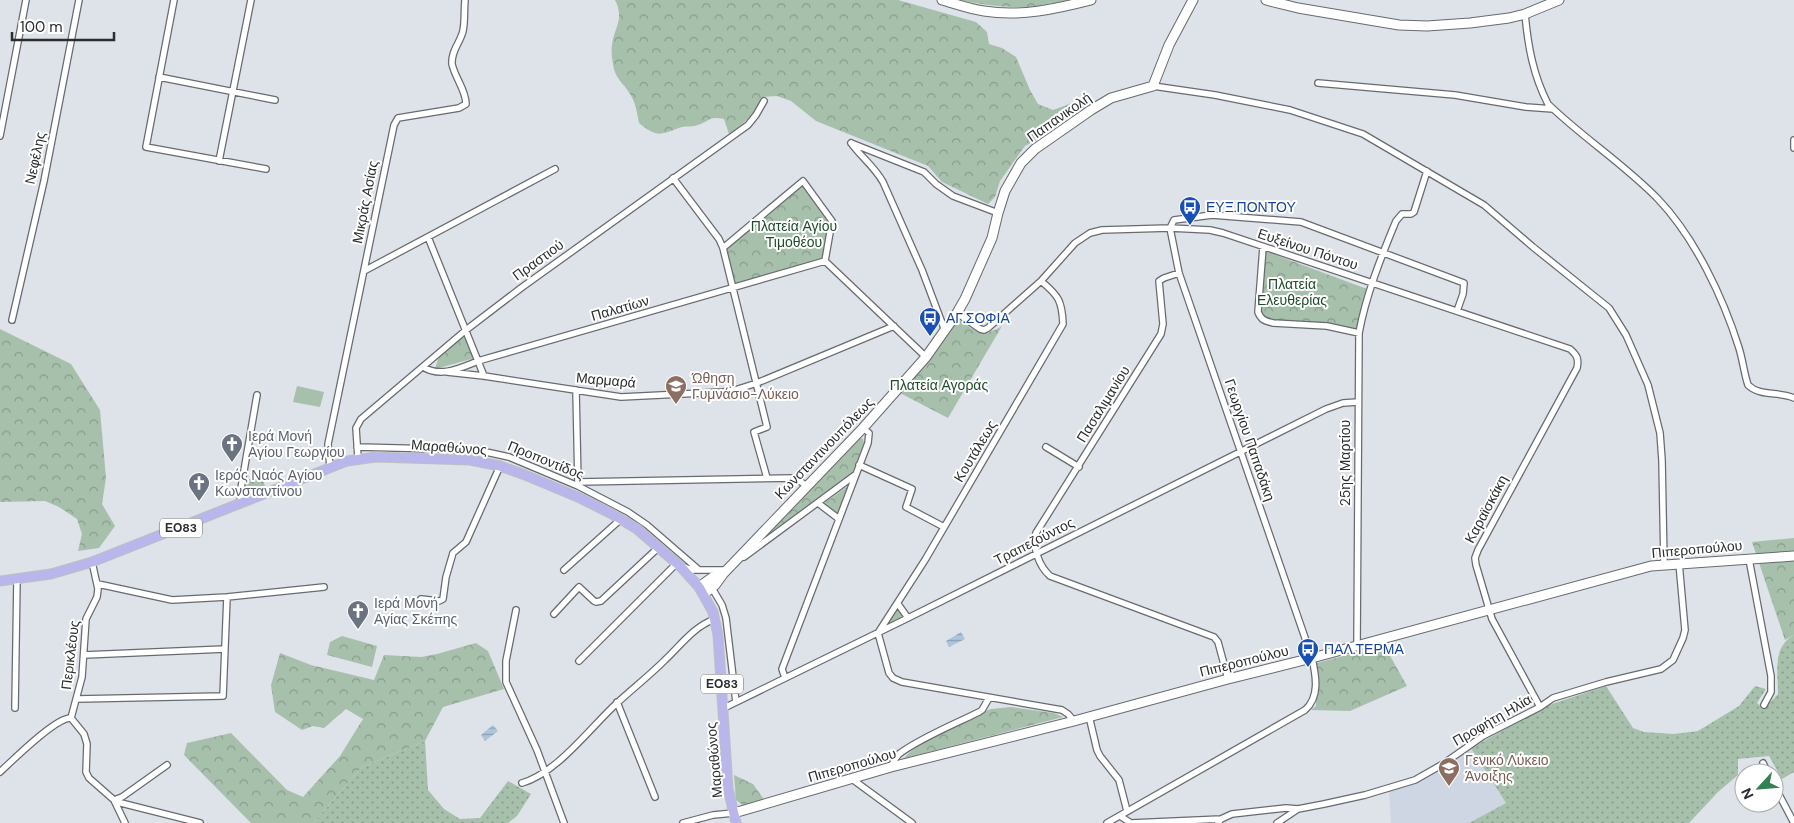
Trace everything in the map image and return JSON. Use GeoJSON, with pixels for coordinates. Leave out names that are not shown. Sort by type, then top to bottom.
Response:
{"type":"FeatureCollection","features":[{"type":"Feature","properties":{"kind":"main road","name":"Μαραθώνος"},"geometry":{"type":"LineString","coordinates":[[0,582],[51,574],[92,562],[330,467],[358,458],[463,460],[500,466],[568,493],[620,518],[643,533],[658,546],[702,590],[715,619],[719,642],[728,788],[736,823]]}},
{"type":"Feature","properties":{"kind":"street"},"geometry":{"type":"LineString","coordinates":[[0,136],[26,0]]}},
{"type":"Feature","properties":{"kind":"street","name":"Νεφέλης"},"geometry":{"type":"LineString","coordinates":[[12,320],[44,182],[79,0]]}},
{"type":"Feature","properties":{"kind":"street"},"geometry":{"type":"LineString","coordinates":[[174,0],[146,147],[266,169]]}},
{"type":"Feature","properties":{"kind":"street"},"geometry":{"type":"LineString","coordinates":[[219,161],[251,0]]}},
{"type":"Feature","properties":{"kind":"street","name":"Μικράς Ασίας"},"geometry":{"type":"LineString","coordinates":[[330,467],[328,444],[394,125],[398,118],[459,108],[466,104],[466,97],[456,77],[452,62],[454,50],[462,32],[465,0]]}},
{"type":"Feature","properties":{"kind":"street"},"geometry":{"type":"LineString","coordinates":[[942,0],[982,11],[1010,13],[1044,10],[1091,0]]}},
{"type":"Feature","properties":{"kind":"street"},"geometry":{"type":"LineString","coordinates":[[1193,0],[1169,45],[1153,86],[1230,98],[1308,116],[1363,134],[1484,205],[1613,312],[1648,385],[1660,433],[1663,476],[1664,564]]}},
{"type":"Feature","properties":{"kind":"street"},"geometry":{"type":"LineString","coordinates":[[1266,0],[1298,8],[1400,25],[1426,26],[1509,18],[1525,14],[1559,0]]}},
{"type":"Feature","properties":{"kind":"street"},"geometry":{"type":"LineString","coordinates":[[1525,14],[1532,66],[1539,87],[1548,104],[1658,199],[1686,235],[1703,264],[1724,309],[1739,348],[1748,386],[1760,392],[1787,395],[1794,398]]}},
{"type":"Feature","properties":{"kind":"street"},"geometry":{"type":"LineString","coordinates":[[159,77],[275,100]]}},
{"type":"Feature","properties":{"kind":"street"},"geometry":{"type":"LineString","coordinates":[[1318,84],[1455,95],[1526,107],[1553,109]]}},
{"type":"Feature","properties":{"kind":"street","name":"Παπανικολή"},"geometry":{"type":"LineString","coordinates":[[957,313],[992,238],[1006,191],[1021,163],[1035,149],[1072,122],[1111,98],[1153,86]]}},
{"type":"Feature","properties":{"kind":"street","name":"Πραστιού"},"geometry":{"type":"LineString","coordinates":[[358,458],[356,428],[360,419],[466,330],[521,288],[751,122],[764,101]]}},
{"type":"Feature","properties":{"kind":"street"},"geometry":{"type":"LineString","coordinates":[[1794,140],[1794,148]]}},
{"type":"Feature","properties":{"kind":"street"},"geometry":{"type":"LineString","coordinates":[[945,330],[922,270],[883,182],[876,170],[851,143],[924,172],[936,184],[953,196],[998,214]]}},
{"type":"Feature","properties":{"kind":"street"},"geometry":{"type":"LineString","coordinates":[[364,271],[555,168]]}},
{"type":"Feature","properties":{"kind":"street","name":"25ης Μαρτίου"},"geometry":{"type":"LineString","coordinates":[[1357,645],[1358,333],[1373,283],[1398,217],[1402,214],[1413,213],[1415,210],[1427,171]]}},
{"type":"Feature","properties":{"kind":"street"},"geometry":{"type":"LineString","coordinates":[[673,178],[724,248],[767,427],[754,432],[767,478]]}},
{"type":"Feature","properties":{"kind":"street"},"geometry":{"type":"LineString","coordinates":[[724,248],[803,181],[832,221],[826,261],[926,357]]}},
{"type":"Feature","properties":{"kind":"street"},"geometry":{"type":"LineString","coordinates":[[1170,228],[1174,220],[1212,215],[1301,222],[1464,283],[1463,294],[1457,311]]}},
{"type":"Feature","properties":{"kind":"street","name":"Ευξείνου Πόντου"},"geometry":{"type":"LineString","coordinates":[[957,313],[984,330],[988,328],[1041,281],[1075,243],[1090,233],[1102,230],[1170,228],[1210,230],[1570,349],[1576,354]]}},
{"type":"Feature","properties":{"kind":"street","name":"Γεωργίου Παπαδάκη"},"geometry":{"type":"LineString","coordinates":[[1107,823],[1305,710],[1312,704],[1315,684],[1312,658],[1179,273],[1170,228]]}},
{"type":"Feature","properties":{"kind":"street"},"geometry":{"type":"LineString","coordinates":[[428,237],[484,376]]}},
{"type":"Feature","properties":{"kind":"street"},"geometry":{"type":"LineString","coordinates":[[1262,247],[1258,312],[1260,317],[1265,321],[1273,323],[1327,326],[1358,333]]}},
{"type":"Feature","properties":{"kind":"street"},"geometry":{"type":"LineString","coordinates":[[368,255],[380,262]]}},
{"type":"Feature","properties":{"kind":"street","name":"Παλατίων"},"geometry":{"type":"LineString","coordinates":[[423,367],[430,371],[447,372],[826,261]]}},
{"type":"Feature","properties":{"kind":"street","name":"Πασαλιμανίου"},"geometry":{"type":"LineString","coordinates":[[1036,554],[1034,539],[1036,533],[1161,334],[1163,324],[1160,281],[1179,273]]}},
{"type":"Feature","properties":{"kind":"street","name":"Κουτάλεως"},"geometry":{"type":"LineString","coordinates":[[878,633],[898,604],[1063,324],[1062,306],[1056,294],[1041,281]]}},
{"type":"Feature","properties":{"kind":"street","name":"Κωνσταντινουπόλεως"},"geometry":{"type":"LineString","coordinates":[[702,590],[712,588],[863,428],[926,357],[957,313]]}},
{"type":"Feature","properties":{"kind":"street","name":"Μαρμαρά"},"geometry":{"type":"LineString","coordinates":[[447,372],[621,397],[723,392],[757,383],[894,326]]}},
{"type":"Feature","properties":{"kind":"street","name":"Καραϊσκάκη"},"geometry":{"type":"LineString","coordinates":[[1540,707],[1488,609],[1475,558],[1577,368],[1576,354]]}},
{"type":"Feature","properties":{"kind":"street"},"geometry":{"type":"LineString","coordinates":[[576,390],[578,484],[795,478],[807,486]]}},
{"type":"Feature","properties":{"kind":"street"},"geometry":{"type":"LineString","coordinates":[[241,503],[240,494],[257,395]]}},
{"type":"Feature","properties":{"kind":"street","name":"Τραπεζούντος"},"geometry":{"type":"LineString","coordinates":[[724,708],[878,633],[1241,450],[1326,409],[1343,403],[1358,402]]}},
{"type":"Feature","properties":{"kind":"street"},"geometry":{"type":"LineString","coordinates":[[785,678],[782,669],[868,443],[869,432],[863,428]]}},
{"type":"Feature","properties":{"kind":"street","name":"Προποντίδος"},"geometry":{"type":"LineString","coordinates":[[357,447],[477,450],[509,457],[578,484],[628,512],[647,525],[698,570]]}},
{"type":"Feature","properties":{"kind":"street"},"geometry":{"type":"LineString","coordinates":[[1046,447],[1079,466]]}},
{"type":"Feature","properties":{"kind":"street"},"geometry":{"type":"LineString","coordinates":[[859,465],[912,489],[906,507],[944,527]]}},
{"type":"Feature","properties":{"kind":"street"},"geometry":{"type":"LineString","coordinates":[[421,599],[439,601],[443,599],[446,577],[453,553],[466,542],[500,466]]}},
{"type":"Feature","properties":{"kind":"street"},"geometry":{"type":"LineString","coordinates":[[579,661],[679,565],[698,570],[728,570],[855,476]]}},
{"type":"Feature","properties":{"kind":"street"},"geometry":{"type":"LineString","coordinates":[[818,503],[839,519]]}},
{"type":"Feature","properties":{"kind":"street"},"geometry":{"type":"LineString","coordinates":[[564,570],[620,518]]}},
{"type":"Feature","properties":{"kind":"street"},"geometry":{"type":"LineString","coordinates":[[554,614],[579,587],[594,601],[601,601],[658,546]]}},
{"type":"Feature","properties":{"kind":"street"},"geometry":{"type":"LineString","coordinates":[[1036,554],[1045,572],[1050,576],[1214,637],[1218,642],[1228,678]]}},
{"type":"Feature","properties":{"kind":"street","name":"Πιπεροπούλου"},"geometry":{"type":"LineString","coordinates":[[734,813],[891,767],[1074,721],[1228,678],[1312,658],[1651,566],[1794,556]]}},
{"type":"Feature","properties":{"kind":"street"},"geometry":{"type":"LineString","coordinates":[[1749,559],[1771,676],[1771,692],[1764,704]]}},
{"type":"Feature","properties":{"kind":"street"},"geometry":{"type":"LineString","coordinates":[[92,562],[98,584],[172,600],[227,597],[324,587]]}},
{"type":"Feature","properties":{"kind":"street","name":"Προφήτη Ηλία"},"geometry":{"type":"LineString","coordinates":[[1120,816],[1130,822],[1220,821],[1232,814],[1286,808],[1298,809],[1365,795],[1415,780],[1443,764],[1483,736],[1540,707],[1546,702],[1606,682],[1661,670],[1673,660],[1685,630],[1679,563]]}},
{"type":"Feature","properties":{"kind":"street","name":"Κωνσταντινουπόλεως"},"geometry":{"type":"LineString","coordinates":[[702,590],[713,577],[728,570]]}},
{"type":"Feature","properties":{"kind":"street"},"geometry":{"type":"LineString","coordinates":[[15,708],[16,578]]}},
{"type":"Feature","properties":{"kind":"street","name":"Περικλέους"},"geometry":{"type":"LineString","coordinates":[[70,718],[82,677],[83,639],[86,619],[97,597],[98,584]]}},
{"type":"Feature","properties":{"kind":"street"},"geometry":{"type":"LineString","coordinates":[[712,588],[722,605],[727,626],[736,702]]}},
{"type":"Feature","properties":{"kind":"street"},"geometry":{"type":"LineString","coordinates":[[77,699],[223,696],[227,597]]}},
{"type":"Feature","properties":{"kind":"street"},"geometry":{"type":"LineString","coordinates":[[898,604],[908,618]]}},
{"type":"Feature","properties":{"kind":"street"},"geometry":{"type":"LineString","coordinates":[[516,610],[506,661],[506,678],[515,704],[537,750],[564,823]]}},
{"type":"Feature","properties":{"kind":"street"},"geometry":{"type":"LineString","coordinates":[[522,783],[531,780],[545,771],[563,756],[618,702],[663,662],[694,630],[715,619]]}},
{"type":"Feature","properties":{"kind":"street"},"geometry":{"type":"LineString","coordinates":[[878,633],[893,678],[902,682],[1062,710],[1074,721]]}},
{"type":"Feature","properties":{"kind":"street"},"geometry":{"type":"LineString","coordinates":[[84,655],[225,649]]}},
{"type":"Feature","properties":{"kind":"street"},"geometry":{"type":"LineString","coordinates":[[891,767],[899,754],[982,710],[988,698]]}},
{"type":"Feature","properties":{"kind":"street"},"geometry":{"type":"LineString","coordinates":[[618,702],[655,797]]}},
{"type":"Feature","properties":{"kind":"street"},"geometry":{"type":"LineString","coordinates":[[1089,716],[1097,750],[1119,780],[1127,811]]}},
{"type":"Feature","properties":{"kind":"street"},"geometry":{"type":"LineString","coordinates":[[0,772],[44,732],[65,718],[70,718],[84,734],[87,744],[86,772],[89,778],[114,800],[130,806],[200,823]]}},
{"type":"Feature","properties":{"kind":"street"},"geometry":{"type":"LineString","coordinates":[[114,800],[122,797],[167,765]]}},
{"type":"Feature","properties":{"kind":"street"},"geometry":{"type":"LineString","coordinates":[[852,779],[912,823]]}},
{"type":"Feature","properties":{"kind":"street"},"geometry":{"type":"LineString","coordinates":[[114,800],[125,823]]}},
{"type":"Feature","properties":{"kind":"street"},"geometry":{"type":"LineString","coordinates":[[1784,804],[1794,823]]}},
{"type":"Feature","properties":{"kind":"street"},"geometry":{"type":"LineString","coordinates":[[1277,823],[1298,809]]}},
{"type":"Feature","properties":{"kind":"street"},"geometry":{"type":"LineString","coordinates":[[683,823],[713,815],[734,813]]}},
{"type":"Feature","properties":{"kind":"shaded area","name":"Γενικό Λύκειο Άνοιξης"},"geometry":{"type":"Polygon","coordinates":[[[1471,748],[1506,803],[1469,823],[1391,823],[1389,790],[1414,783],[1430,775],[1471,748]]]}},
{"type":"Feature","properties":{"kind":"green space"},"geometry":{"type":"Polygon","coordinates":[[[615,0],[898,0],[976,22],[987,32],[989,44],[1002,48],[1016,57],[1038,104],[1053,110],[1086,98],[1086,106],[1075,115],[1047,127],[1038,139],[1025,146],[1000,181],[995,197],[988,204],[942,182],[928,166],[816,121],[791,101],[777,96],[762,97],[749,118],[729,134],[724,119],[715,118],[696,126],[682,127],[660,134],[651,131],[639,123],[634,101],[617,77],[614,69],[612,47],[619,18],[615,0]]]}},
{"type":"Feature","properties":{"kind":"green space"},"geometry":{"type":"Polygon","coordinates":[[[959,0],[1075,0],[1047,6],[1017,7],[959,0]]]}},
{"type":"Feature","properties":{"kind":"green space","name":"Πλατεία Αγίου Τιμοθέου"},"geometry":{"type":"Polygon","coordinates":[[[802,185],[829,222],[823,259],[736,285],[726,250],[802,185]]]}},
{"type":"Feature","properties":{"kind":"green space","name":"Πλατεία Ελευθερίας"},"geometry":{"type":"Polygon","coordinates":[[[1265,251],[1367,289],[1356,330],[1328,323],[1270,320],[1263,316],[1261,312],[1265,251]]]}},
{"type":"Feature","properties":{"kind":"green space","name":"Πλατεία Αγοράς"},"geometry":{"type":"Polygon","coordinates":[[[958,319],[975,330],[984,333],[1002,326],[948,418],[900,393],[928,360],[958,319]]]}},
{"type":"Feature","properties":{"kind":"green space"},"geometry":{"type":"Polygon","coordinates":[[[0,329],[71,364],[100,410],[106,478],[102,504],[115,526],[99,548],[78,551],[82,534],[77,519],[59,507],[45,501],[0,502],[0,329]]]}},
{"type":"Feature","properties":{"kind":"green space"},"geometry":{"type":"Polygon","coordinates":[[[466,333],[475,358],[435,369],[439,356],[466,333]]]}},
{"type":"Feature","properties":{"kind":"green space"},"geometry":{"type":"Polygon","coordinates":[[[297,386],[324,392],[320,407],[293,402],[297,386]]]}},
{"type":"Feature","properties":{"kind":"green space"},"geometry":{"type":"Polygon","coordinates":[[[860,438],[863,439],[864,443],[852,473],[761,540],[860,438]]]}},
{"type":"Feature","properties":{"kind":"green space"},"geometry":{"type":"Polygon","coordinates":[[[251,478],[263,480],[265,486],[247,494],[242,492],[244,483],[251,478]]]}},
{"type":"Feature","properties":{"kind":"green space"},"geometry":{"type":"Polygon","coordinates":[[[851,484],[838,516],[823,504],[851,484]]]}},
{"type":"Feature","properties":{"kind":"green space"},"geometry":{"type":"Polygon","coordinates":[[[1794,538],[1794,635],[1785,640],[1752,542],[1794,538]]]}},
{"type":"Feature","properties":{"kind":"green space"},"geometry":{"type":"Polygon","coordinates":[[[898,604],[908,618],[878,633],[898,604]]]}},
{"type":"Feature","properties":{"kind":"green space"},"geometry":{"type":"Polygon","coordinates":[[[1794,635],[1794,772],[1784,778],[1784,763],[1773,763],[1769,756],[1738,759],[1738,763],[1734,763],[1734,778],[1718,792],[1689,823],[1469,823],[1506,803],[1471,748],[1549,705],[1606,686],[1633,728],[1644,732],[1674,734],[1698,731],[1739,706],[1755,686],[1766,689],[1757,703],[1764,709],[1778,694],[1777,669],[1779,653],[1787,640],[1794,635]]]}},
{"type":"Feature","properties":{"kind":"green space"},"geometry":{"type":"Polygon","coordinates":[[[342,636],[377,646],[372,667],[327,655],[330,642],[342,636]]]}},
{"type":"Feature","properties":{"kind":"green space"},"geometry":{"type":"Polygon","coordinates":[[[476,643],[488,651],[504,689],[443,707],[425,741],[362,767],[313,823],[251,823],[184,755],[187,743],[231,733],[287,790],[303,797],[340,756],[363,719],[346,709],[324,728],[313,726],[302,730],[275,712],[271,685],[280,653],[311,665],[374,680],[384,655],[421,657],[476,643]]]}},
{"type":"Feature","properties":{"kind":"green space"},"geometry":{"type":"Polygon","coordinates":[[[1384,645],[1407,686],[1350,711],[1311,710],[1316,706],[1317,663],[1384,645]]]}},
{"type":"Feature","properties":{"kind":"green space"},"geometry":{"type":"Polygon","coordinates":[[[1011,707],[1054,713],[1063,717],[905,758],[909,753],[930,739],[972,717],[991,709],[1011,707]]]}},
{"type":"Feature","properties":{"kind":"green space"},"geometry":{"type":"Polygon","coordinates":[[[425,741],[428,790],[444,809],[460,819],[480,818],[508,781],[531,794],[517,816],[508,823],[313,823],[362,767],[425,741]]]}},
{"type":"Feature","properties":{"kind":"green space"},"geometry":{"type":"Polygon","coordinates":[[[734,775],[753,784],[765,801],[744,806],[736,800],[734,775]]]}},
{"type":"Feature","properties":{"kind":"water"},"geometry":{"type":"Polygon","coordinates":[[[961,632],[965,639],[949,647],[946,641],[961,632]]]}},
{"type":"Feature","properties":{"kind":"water"},"geometry":{"type":"Polygon","coordinates":[[[493,725],[498,731],[485,741],[481,735],[493,725]]]}},
{"type":"Feature","properties":{"kind":"place","name":"ΕΥΞ.ΠΟΝΤΟΥ"},"geometry":{"type":"Point","coordinates":[1190,226]}},
{"type":"Feature","properties":{"kind":"place","name":"ΑΓ.ΣΟΦΙΑ"},"geometry":{"type":"Point","coordinates":[930,337]}},
{"type":"Feature","properties":{"kind":"place","name":"Ώθηση Γυμνάσιο-Λύκειο"},"geometry":{"type":"Point","coordinates":[676,405]}},
{"type":"Feature","properties":{"kind":"place","name":"Ιερά Μονή Αγίου Γεωργίου"},"geometry":{"type":"Point","coordinates":[232,463]}},
{"type":"Feature","properties":{"kind":"place","name":"Ιερός Ναός Αγίου Κωνσταντίνου"},"geometry":{"type":"Point","coordinates":[199,502]}},
{"type":"Feature","properties":{"kind":"place","name":"Ιερά Μονή Αγίας Σκέπης"},"geometry":{"type":"Point","coordinates":[358,630]}},
{"type":"Feature","properties":{"kind":"place","name":"ΠΑΛ.ΤΕΡΜΑ"},"geometry":{"type":"Point","coordinates":[1308,668]}},
{"type":"Feature","properties":{"kind":"place","name":"Γενικό Λύκειο Άνοιξης"},"geometry":{"type":"Point","coordinates":[1449,787]}}]}
